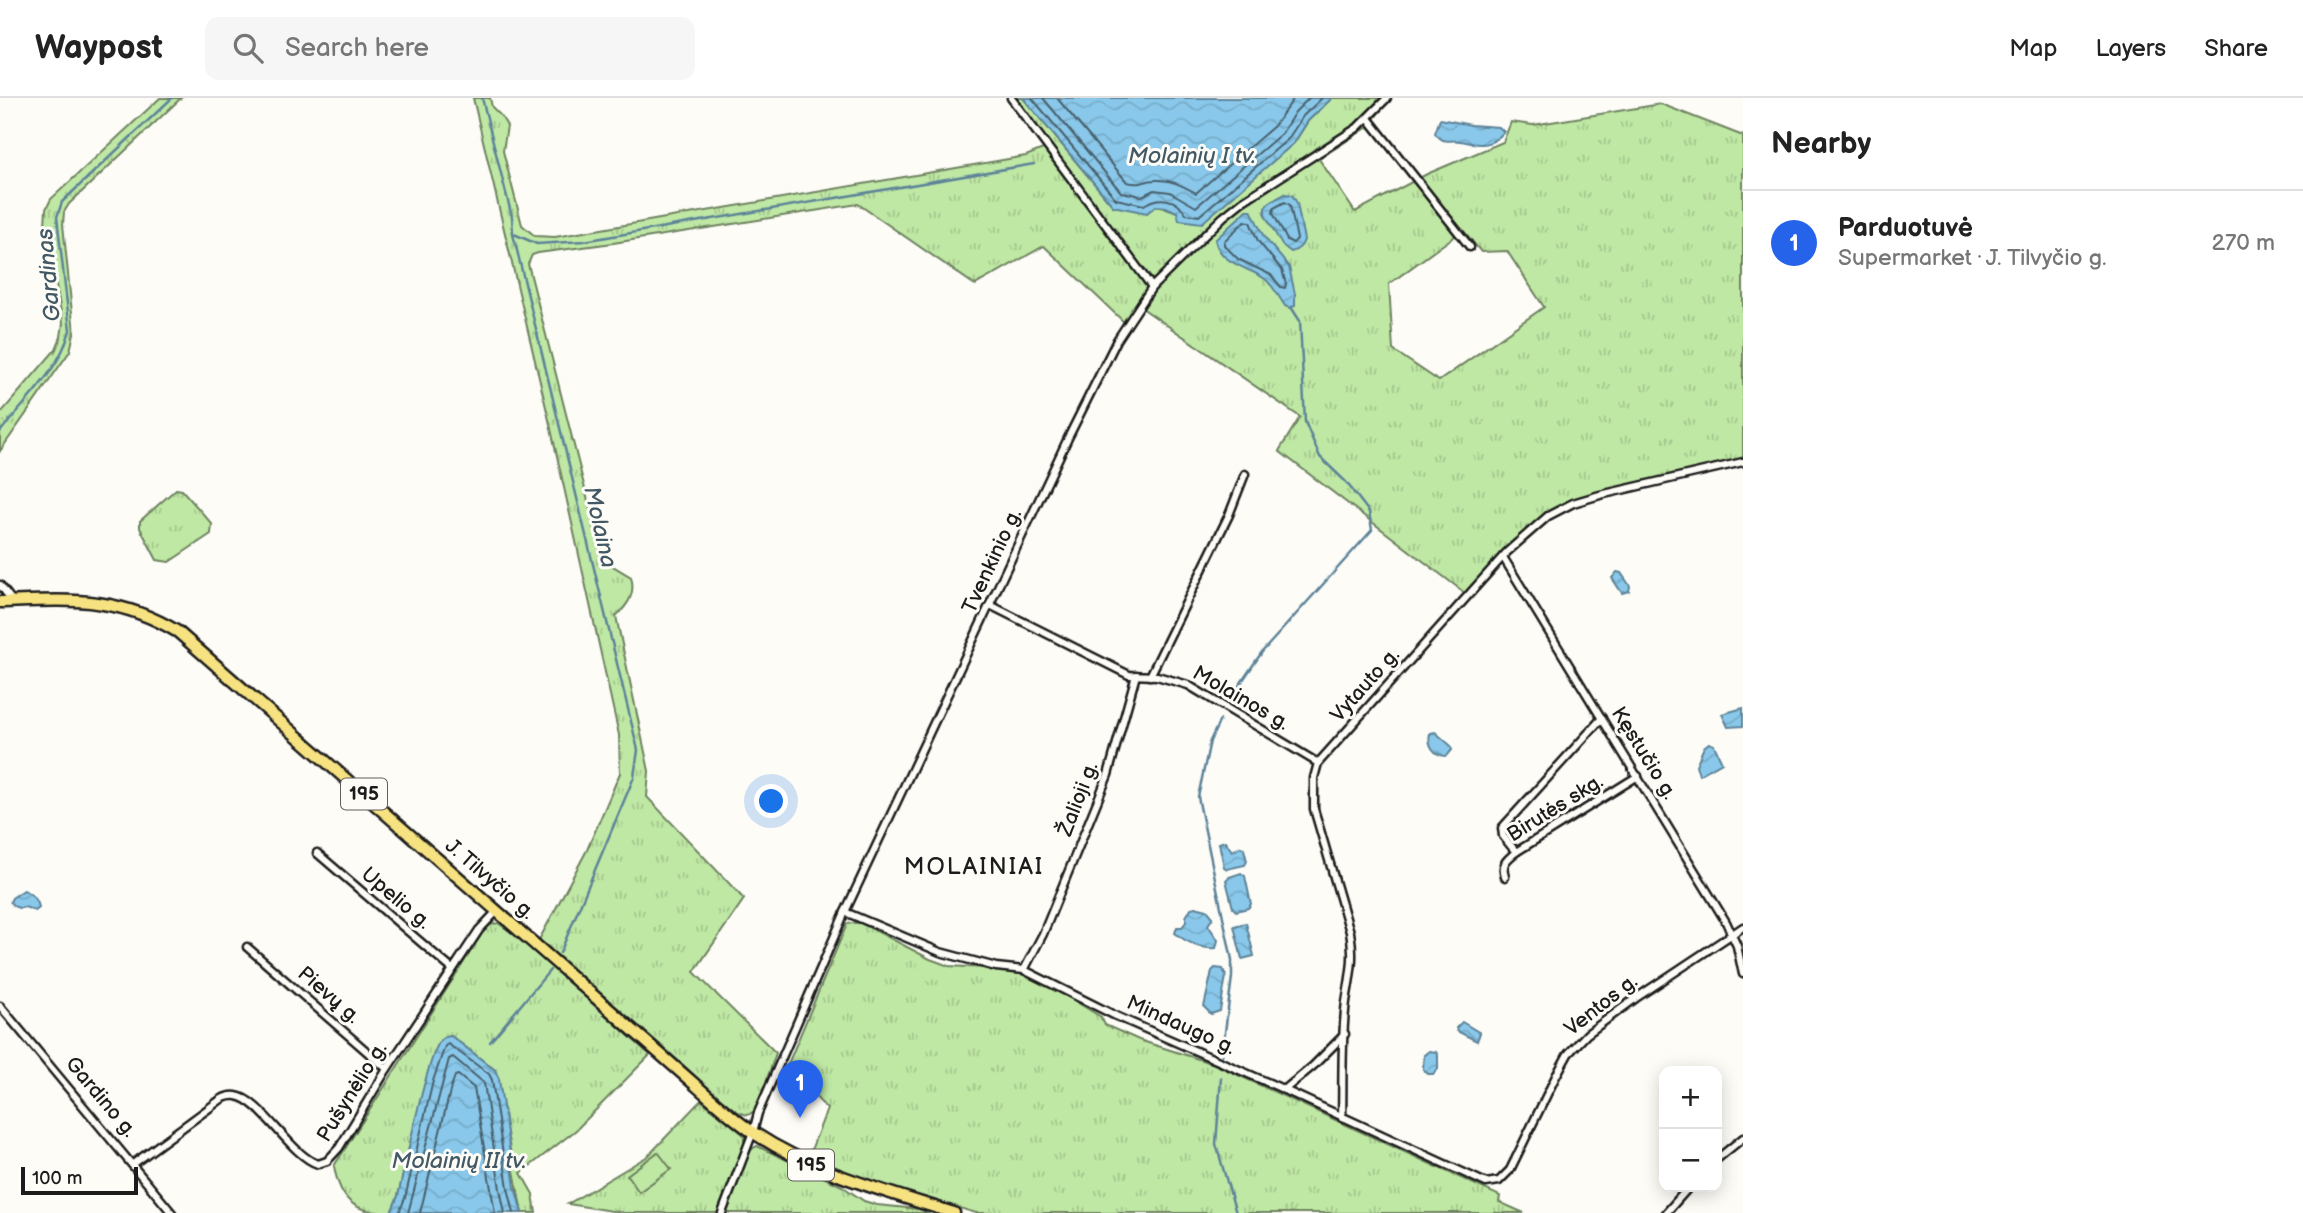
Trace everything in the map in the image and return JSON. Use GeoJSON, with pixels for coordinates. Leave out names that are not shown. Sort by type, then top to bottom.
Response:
{"type":"FeatureCollection","features":[{"type":"Feature","properties":{"kind":"main road","name":"J. Tilvyčio g."},"geometry":{"type":"LineString","coordinates":[[0,602],[108,603],[152,617],[178,632],[688,1079],[753,1132],[797,1158],[837,1176],[954,1213]]}},
{"type":"Feature","properties":{"kind":"street"},"geometry":{"type":"LineString","coordinates":[[1011,98],[1152,287]]}},
{"type":"Feature","properties":{"kind":"street","name":"Tvenkinio g."},"geometry":{"type":"LineString","coordinates":[[722,1213],[758,1113],[845,912],[1069,436],[1117,340],[1152,287],[1206,234],[1243,201],[1338,141],[1368,118],[1387,98]]}},
{"type":"Feature","properties":{"kind":"street"},"geometry":{"type":"LineString","coordinates":[[1368,118],[1469,247]]}},
{"type":"Feature","properties":{"kind":"street","name":"Vytauto g."},"geometry":{"type":"LineString","coordinates":[[1318,763],[1503,557],[1548,516],[1573,503],[1743,462]]}},
{"type":"Feature","properties":{"kind":"street"},"geometry":{"type":"LineString","coordinates":[[1150,676],[1229,515],[1245,474]]}},
{"type":"Feature","properties":{"kind":"street","name":"Kęstučio g."},"geometry":{"type":"LineString","coordinates":[[1503,557],[1732,933],[1743,974]]}},
{"type":"Feature","properties":{"kind":"street"},"geometry":{"type":"LineString","coordinates":[[0,585],[13,602]]}},
{"type":"Feature","properties":{"kind":"street","name":"Molainos g."},"geometry":{"type":"LineString","coordinates":[[990,605],[1129,675],[1150,676],[1188,685],[1318,763]]}},
{"type":"Feature","properties":{"kind":"street","name":"Žalioji g."},"geometry":{"type":"LineString","coordinates":[[1024,970],[1043,934],[1108,775],[1136,675]]}},
{"type":"Feature","properties":{"kind":"street"},"geometry":{"type":"LineString","coordinates":[[1516,852],[1503,836],[1502,828],[1602,718]]}},
{"type":"Feature","properties":{"kind":"street"},"geometry":{"type":"LineString","coordinates":[[1318,763],[1313,794],[1314,809],[1354,950],[1346,1003],[1342,1118]]}},
{"type":"Feature","properties":{"kind":"street","name":"Birutės skg."},"geometry":{"type":"LineString","coordinates":[[1505,877],[1502,867],[1516,852],[1638,776]]}},
{"type":"Feature","properties":{"kind":"street","name":"Upelio g."},"geometry":{"type":"LineString","coordinates":[[317,853],[452,969]]}},
{"type":"Feature","properties":{"kind":"street","name":"Pušynėlio g."},"geometry":{"type":"LineString","coordinates":[[133,1164],[224,1097],[233,1095],[243,1098],[255,1107],[312,1162],[322,1163],[332,1157],[452,969],[479,930],[497,911]]}},
{"type":"Feature","properties":{"kind":"street","name":"Mindaugo g."},"geometry":{"type":"LineString","coordinates":[[845,912],[940,952],[996,967],[1024,970],[1116,1016],[1486,1183],[1499,1181]]}},
{"type":"Feature","properties":{"kind":"street","name":"Ventos g."},"geometry":{"type":"LineString","coordinates":[[1499,1181],[1516,1160],[1568,1054],[1587,1034],[1743,927]]}},
{"type":"Feature","properties":{"kind":"street","name":"Pievų g."},"geometry":{"type":"LineString","coordinates":[[247,947],[387,1069]]}},
{"type":"Feature","properties":{"kind":"street","name":"Gardino g."},"geometry":{"type":"LineString","coordinates":[[0,1006],[172,1213]]}},
{"type":"Feature","properties":{"kind":"street"},"geometry":{"type":"LineString","coordinates":[[1283,1090],[1313,1066],[1345,1034]]}},
{"type":"Feature","properties":{"kind":"street"},"geometry":{"type":"LineString","coordinates":[[1722,1155],[1743,1138]]}},
{"type":"Feature","properties":{"kind":"street"},"geometry":{"type":"LineString","coordinates":[[1665,1213],[1684,1192]]}},
{"type":"Feature","properties":{"kind":"green space"},"geometry":{"type":"Polygon","coordinates":[[[160,98],[181,98],[69,204],[64,212],[74,333],[70,351],[0,451],[0,414],[56,349],[61,337],[63,323],[45,225],[46,209],[51,199],[160,98]]]}},
{"type":"Feature","properties":{"kind":"green space"},"geometry":{"type":"Polygon","coordinates":[[[473,98],[490,98],[492,107],[507,126],[503,151],[522,225],[535,236],[555,237],[1026,156],[1048,147],[1011,98],[1023,98],[1113,206],[1154,206],[1177,212],[1294,143],[1308,121],[1332,98],[1390,98],[1368,127],[1319,159],[1355,212],[1427,174],[1503,142],[1511,122],[1533,125],[1661,104],[1743,136],[1743,459],[1588,495],[1569,503],[1520,536],[1465,593],[1279,451],[1300,417],[1139,306],[1127,325],[1044,246],[975,285],[858,204],[532,255],[528,264],[603,560],[631,577],[630,599],[616,616],[649,771],[647,797],[744,899],[694,972],[776,1053],[756,1110],[748,1115],[720,1101],[681,1063],[539,940],[587,850],[620,773],[619,735],[549,420],[473,98]],[[1463,230],[1389,284],[1393,350],[1439,381],[1544,307],[1507,251],[1481,252],[1463,230]]]}},
{"type":"Feature","properties":{"kind":"green space"},"geometry":{"type":"Polygon","coordinates":[[[176,489],[182,490],[212,524],[211,534],[169,562],[157,560],[140,528],[140,521],[176,489]]]}},
{"type":"Feature","properties":{"kind":"green space"},"geometry":{"type":"Polygon","coordinates":[[[498,923],[518,937],[650,1055],[576,1130],[521,1173],[533,1194],[536,1213],[522,1213],[495,1070],[451,1036],[439,1042],[426,1079],[398,1196],[391,1213],[368,1211],[351,1203],[340,1188],[334,1166],[483,932],[490,925],[498,923]]]}},
{"type":"Feature","properties":{"kind":"green space"},"geometry":{"type":"Polygon","coordinates":[[[861,923],[949,966],[1024,970],[1101,1017],[1105,1025],[1139,1040],[1214,1064],[1500,1196],[1499,1202],[1524,1213],[976,1213],[851,1175],[808,1158],[827,1109],[812,1093],[798,1087],[785,1071],[847,924],[861,923]]]}},
{"type":"Feature","properties":{"kind":"green space"},"geometry":{"type":"Polygon","coordinates":[[[701,1100],[744,1135],[744,1146],[720,1213],[624,1213],[568,1204],[648,1156],[701,1100]]]}},
{"type":"Feature","properties":{"kind":"green space"},"geometry":{"type":"Polygon","coordinates":[[[757,1146],[842,1186],[864,1201],[930,1213],[723,1213],[747,1156],[757,1146]]]}},
{"type":"Feature","properties":{"kind":"green space"},"geometry":{"type":"Polygon","coordinates":[[[658,1152],[671,1169],[639,1192],[627,1175],[658,1152]]]}},
{"type":"Feature","properties":{"kind":"water","name":"Molainių I tv."},"geometry":{"type":"Polygon","coordinates":[[[1023,98],[1332,98],[1308,121],[1294,143],[1202,223],[1179,220],[1177,212],[1166,207],[1156,206],[1147,213],[1113,206],[1023,98]]]}},
{"type":"Feature","properties":{"kind":"water"},"geometry":{"type":"Polygon","coordinates":[[[1440,119],[1499,127],[1504,132],[1484,144],[1444,140],[1435,133],[1440,119]]]}},
{"type":"Feature","properties":{"kind":"water"},"geometry":{"type":"Polygon","coordinates":[[[1285,194],[1292,195],[1297,203],[1304,240],[1299,248],[1291,252],[1282,245],[1265,215],[1265,207],[1285,194]]]}},
{"type":"Feature","properties":{"kind":"water"},"geometry":{"type":"Polygon","coordinates":[[[1247,210],[1251,210],[1264,237],[1289,267],[1295,306],[1285,306],[1265,279],[1229,260],[1218,248],[1215,240],[1247,210]]]}},
{"type":"Feature","properties":{"kind":"water"},"geometry":{"type":"Polygon","coordinates":[[[1617,572],[1621,573],[1630,586],[1629,591],[1622,593],[1612,578],[1617,572]]]}},
{"type":"Feature","properties":{"kind":"water"},"geometry":{"type":"Polygon","coordinates":[[[1743,708],[1743,726],[1728,727],[1722,714],[1743,708]]]}},
{"type":"Feature","properties":{"kind":"water"},"geometry":{"type":"Polygon","coordinates":[[[1435,732],[1450,745],[1452,750],[1447,756],[1438,754],[1431,746],[1430,733],[1435,732]]]}},
{"type":"Feature","properties":{"kind":"water"},"geometry":{"type":"Polygon","coordinates":[[[1709,743],[1714,745],[1722,762],[1699,775],[1696,765],[1704,747],[1709,743]]]}},
{"type":"Feature","properties":{"kind":"water"},"geometry":{"type":"Polygon","coordinates":[[[1225,841],[1232,851],[1241,847],[1244,849],[1247,861],[1245,865],[1227,869],[1224,867],[1219,843],[1225,841]]]}},
{"type":"Feature","properties":{"kind":"water"},"geometry":{"type":"Polygon","coordinates":[[[1241,873],[1245,876],[1251,904],[1248,908],[1236,911],[1226,880],[1241,873]]]}},
{"type":"Feature","properties":{"kind":"water"},"geometry":{"type":"Polygon","coordinates":[[[24,890],[37,902],[39,908],[35,911],[25,907],[17,908],[10,902],[24,890]]]}},
{"type":"Feature","properties":{"kind":"water"},"geometry":{"type":"Polygon","coordinates":[[[1191,908],[1207,910],[1213,917],[1208,925],[1218,940],[1216,948],[1195,945],[1175,933],[1177,927],[1182,927],[1186,922],[1191,908]]]}},
{"type":"Feature","properties":{"kind":"water"},"geometry":{"type":"Polygon","coordinates":[[[1246,923],[1254,956],[1242,959],[1234,926],[1246,923]]]}},
{"type":"Feature","properties":{"kind":"water"},"geometry":{"type":"Polygon","coordinates":[[[1215,968],[1223,969],[1226,976],[1220,1011],[1211,1014],[1204,1007],[1215,968]]]}},
{"type":"Feature","properties":{"kind":"water"},"geometry":{"type":"Polygon","coordinates":[[[1462,1022],[1480,1033],[1477,1041],[1457,1031],[1456,1028],[1462,1022]]]}},
{"type":"Feature","properties":{"kind":"water","name":"Molainių II tv."},"geometry":{"type":"Polygon","coordinates":[[[451,1036],[495,1070],[499,1079],[515,1187],[522,1213],[391,1213],[398,1196],[430,1066],[441,1040],[451,1036]]]}},
{"type":"Feature","properties":{"kind":"water"},"geometry":{"type":"Polygon","coordinates":[[[1429,1051],[1436,1052],[1438,1056],[1438,1069],[1433,1074],[1428,1074],[1423,1069],[1424,1055],[1429,1051]]]}},
{"type":"Feature","properties":{"kind":"waterway","name":"Gardinas"},"geometry":{"type":"LineString","coordinates":[[0,432],[50,372],[70,330],[57,217],[62,202],[172,98]]}},
{"type":"Feature","properties":{"kind":"waterway","name":"Molaina"},"geometry":{"type":"LineString","coordinates":[[482,98],[638,750],[634,777],[560,953]]}},
{"type":"Feature","properties":{"kind":"waterway"},"geometry":{"type":"LineString","coordinates":[[514,234],[537,244],[584,241],[1034,164]]}},
{"type":"Feature","properties":{"kind":"waterway"},"geometry":{"type":"LineString","coordinates":[[1230,699],[1262,652],[1372,530],[1369,512],[1346,482],[1320,457],[1305,422],[1300,321],[1291,307]]}},
{"type":"Feature","properties":{"kind":"waterway"},"geometry":{"type":"LineString","coordinates":[[1220,720],[1210,741],[1198,797],[1232,960],[1222,1056]]}},
{"type":"Feature","properties":{"kind":"waterway","name":"Molaina"},"geometry":{"type":"LineString","coordinates":[[490,1042],[550,970]]}},
{"type":"Feature","properties":{"kind":"waterway"},"geometry":{"type":"LineString","coordinates":[[1221,1077],[1216,1144],[1236,1213]]}},
{"type":"Feature","properties":{"kind":"place","name":"Parduotuvė"},"geometry":{"type":"Point","coordinates":[800,1118]}},
{"type":"Feature","properties":{"kind":"district","name":"MOLAINIAI"},"geometry":{"type":"Point","coordinates":[974,866]}}]}
